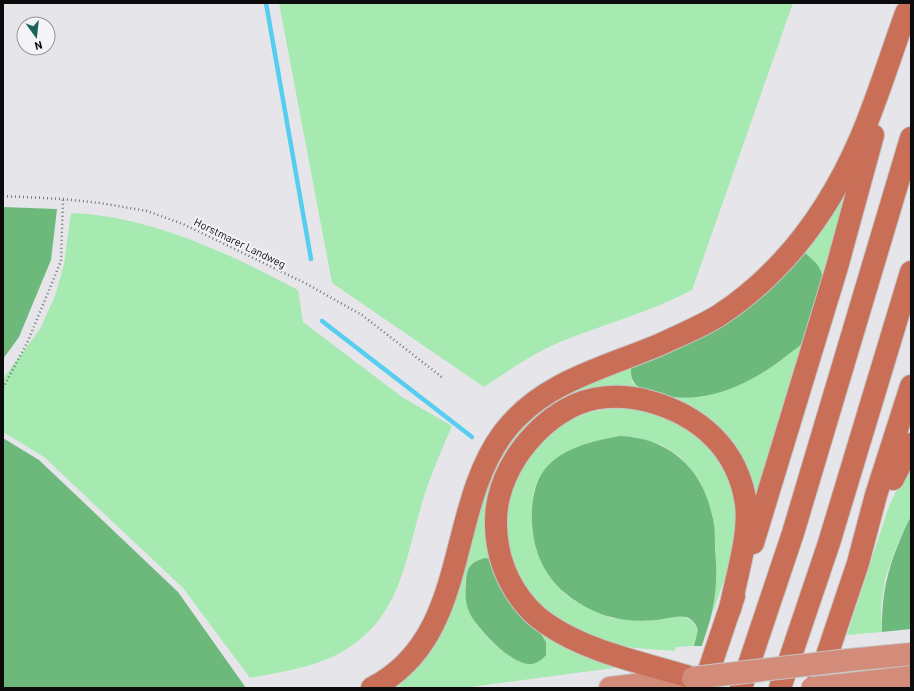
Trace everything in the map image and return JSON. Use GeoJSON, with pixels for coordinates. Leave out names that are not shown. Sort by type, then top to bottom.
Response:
{"type":"FeatureCollection","features":[{"type":"Feature","properties":{"kind":"highway"},"geometry":{"type":"LineString","coordinates":[[698,683],[730,609],[764,510],[837,267],[907,8]]}},
{"type":"Feature","properties":{"kind":"highway"},"geometry":{"type":"LineString","coordinates":[[372,688],[410,659],[434,624],[449,586],[475,487],[483,467],[491,450],[505,430],[521,413],[541,397],[576,377],[695,329],[716,316],[758,285],[808,232],[837,187],[861,137],[907,8]]}},
{"type":"Feature","properties":{"kind":"highway"},"geometry":{"type":"LineString","coordinates":[[741,688],[795,525],[911,138]]}},
{"type":"Feature","properties":{"kind":"highway"},"geometry":{"type":"LineString","coordinates":[[780,688],[829,543],[911,272]]}},
{"type":"Feature","properties":{"kind":"highway"},"geometry":{"type":"LineString","coordinates":[[816,688],[858,563],[876,495],[911,386]]}},
{"type":"Feature","properties":{"kind":"highway"},"geometry":{"type":"LineString","coordinates":[[698,683],[600,650],[568,637],[546,624],[532,612],[519,597],[507,575],[499,552],[495,531],[497,502],[502,484],[511,465],[538,430],[567,408],[599,398],[618,397],[636,398],[672,409],[693,419],[705,429],[728,454],[743,488],[746,505],[747,525],[730,609]]}},
{"type":"Feature","properties":{"kind":"highway"},"geometry":{"type":"LineString","coordinates":[[858,563],[897,469],[911,444]]}},
{"type":"Feature","properties":{"kind":"highway"},"geometry":{"type":"LineString","coordinates":[[610,688],[698,683],[849,660],[911,654]]}},
{"type":"Feature","properties":{"kind":"highway"},"geometry":{"type":"LineString","coordinates":[[812,688],[847,686],[911,677]]}},
{"type":"Feature","properties":{"kind":"path","name":"Horstmarer Landweg"},"geometry":{"type":"LineString","coordinates":[[3,196],[63,199],[100,203],[147,211],[183,224],[305,283],[362,316],[443,378]]}},
{"type":"Feature","properties":{"kind":"path"},"geometry":{"type":"LineString","coordinates":[[3,388],[28,341],[61,261],[63,199]]}},
{"type":"Feature","properties":{"kind":"green space"},"geometry":{"type":"Polygon","coordinates":[[[279,3],[793,3],[692,290],[627,318],[560,342],[520,363],[484,387],[332,283],[279,3]]]}},
{"type":"Feature","properties":{"kind":"green space"},"geometry":{"type":"Polygon","coordinates":[[[850,179],[824,280],[814,261],[801,250],[850,179]]]}},
{"type":"Feature","properties":{"kind":"green space"},"geometry":{"type":"Polygon","coordinates":[[[3,207],[57,209],[51,260],[19,337],[3,359],[3,207]]]}},
{"type":"Feature","properties":{"kind":"green space"},"geometry":{"type":"Polygon","coordinates":[[[71,213],[130,221],[160,229],[217,250],[298,290],[303,322],[402,397],[452,426],[425,493],[404,569],[396,589],[387,608],[375,625],[359,641],[338,654],[317,663],[250,678],[183,588],[44,457],[3,432],[3,379],[40,329],[55,296],[64,264],[71,213]]]}},
{"type":"Feature","properties":{"kind":"green space"},"geometry":{"type":"Polygon","coordinates":[[[801,250],[820,268],[822,279],[806,339],[796,349],[755,377],[723,392],[706,396],[688,398],[671,397],[641,389],[634,383],[631,375],[631,363],[801,250]]]}},
{"type":"Feature","properties":{"kind":"green space"},"geometry":{"type":"Polygon","coordinates":[[[806,339],[755,502],[751,491],[669,398],[710,394],[743,383],[774,365],[806,339]]]}},
{"type":"Feature","properties":{"kind":"green space"},"geometry":{"type":"Polygon","coordinates":[[[631,363],[632,382],[640,389],[620,389],[518,438],[492,559],[481,559],[473,564],[468,571],[465,592],[471,614],[479,628],[495,645],[520,662],[539,631],[566,647],[616,666],[614,668],[463,688],[392,688],[408,675],[501,446],[539,408],[631,363]]]}},
{"type":"Feature","properties":{"kind":"green space"},"geometry":{"type":"Polygon","coordinates":[[[622,408],[655,413],[686,426],[707,445],[716,456],[729,481],[734,495],[736,509],[736,535],[726,575],[708,626],[715,592],[716,557],[712,514],[699,480],[680,457],[662,445],[635,437],[596,441],[567,452],[554,460],[534,491],[532,505],[533,534],[549,576],[565,594],[576,602],[612,618],[645,621],[682,616],[692,621],[698,630],[694,646],[676,647],[675,651],[612,644],[559,621],[540,604],[525,585],[514,564],[508,542],[506,519],[510,496],[519,474],[533,452],[552,433],[569,421],[592,412],[622,408]]]}},
{"type":"Feature","properties":{"kind":"green space"},"geometry":{"type":"Polygon","coordinates":[[[621,436],[638,438],[668,449],[681,459],[691,470],[700,483],[707,498],[714,527],[716,580],[715,596],[711,615],[702,646],[694,646],[698,630],[695,624],[686,617],[648,621],[624,620],[594,611],[579,603],[565,593],[555,583],[539,557],[532,526],[532,509],[533,499],[539,478],[545,469],[552,462],[570,450],[590,443],[621,436]]]}},
{"type":"Feature","properties":{"kind":"green space"},"geometry":{"type":"Polygon","coordinates":[[[3,438],[39,460],[178,592],[246,688],[3,688],[3,438]]]}},
{"type":"Feature","properties":{"kind":"green space"},"geometry":{"type":"Polygon","coordinates":[[[911,461],[911,516],[897,545],[885,579],[881,608],[882,632],[847,635],[889,506],[911,461]]]}},
{"type":"Feature","properties":{"kind":"green space"},"geometry":{"type":"Polygon","coordinates":[[[911,516],[911,629],[882,632],[885,586],[898,545],[911,516]]]}},
{"type":"Feature","properties":{"kind":"green space"},"geometry":{"type":"Polygon","coordinates":[[[485,558],[492,559],[546,642],[546,655],[538,662],[528,664],[512,658],[487,636],[470,614],[466,598],[467,572],[473,563],[485,558]]]}},
{"type":"Feature","properties":{"kind":"waterway"},"geometry":{"type":"LineString","coordinates":[[266,3],[311,259]]}},
{"type":"Feature","properties":{"kind":"waterway"},"geometry":{"type":"LineString","coordinates":[[322,321],[472,437]]}}]}
